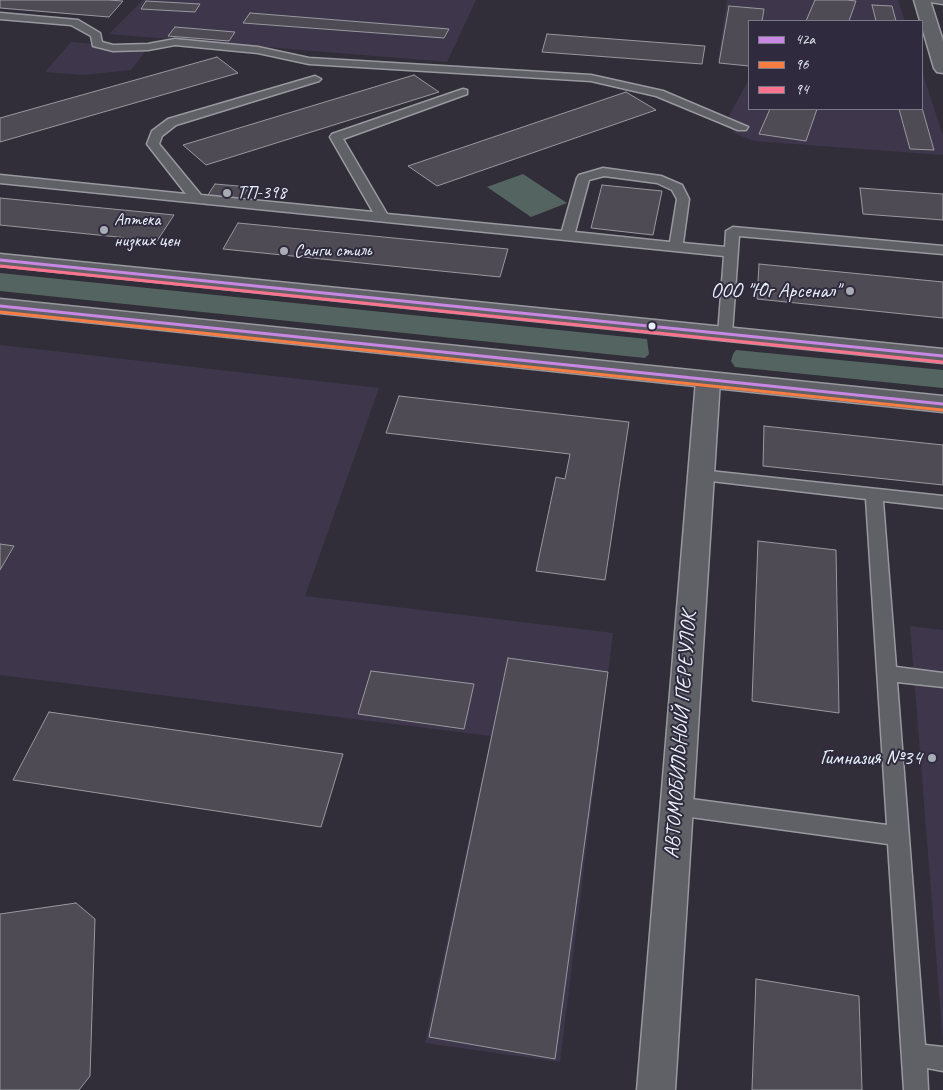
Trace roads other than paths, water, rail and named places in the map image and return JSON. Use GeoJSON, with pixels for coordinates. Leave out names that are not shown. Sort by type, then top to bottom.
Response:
{"type":"FeatureCollection","features":[{"type":"Feature","properties":{"kind":"main road"},"geometry":{"type":"LineString","coordinates":[[922,0],[943,68]]}},
{"type":"Feature","properties":{"kind":"main road"},"geometry":{"type":"LineString","coordinates":[[0,260],[943,356]]}},
{"type":"Feature","properties":{"kind":"main road"},"geometry":{"type":"LineString","coordinates":[[0,306],[943,404]]}},
{"type":"Feature","properties":{"kind":"main road","name":"АВТОМОБИЛЬНЫЙ ПЕРЕУЛОК"},"geometry":{"type":"LineString","coordinates":[[656,1090],[708,380]]}},
{"type":"Feature","properties":{"kind":"lane"},"geometry":{"type":"LineString","coordinates":[[934,0],[943,0]]}},
{"type":"Feature","properties":{"kind":"lane"},"geometry":{"type":"LineString","coordinates":[[0,16],[74,22],[96,35],[97,44],[112,48],[148,47],[175,42],[258,50],[309,60],[591,78],[659,93],[742,127]]}},
{"type":"Feature","properties":{"kind":"lane"},"geometry":{"type":"LineString","coordinates":[[198,200],[153,144],[156,134],[172,122],[315,79]]}},
{"type":"Feature","properties":{"kind":"lane"},"geometry":{"type":"LineString","coordinates":[[383,218],[336,136],[463,92]]}},
{"type":"Feature","properties":{"kind":"lane"},"geometry":{"type":"LineString","coordinates":[[567,236],[582,178],[602,172],[661,180],[677,188],[683,199],[676,246]]}},
{"type":"Feature","properties":{"kind":"lane"},"geometry":{"type":"LineString","coordinates":[[0,180],[730,252]]}},
{"type":"Feature","properties":{"kind":"lane"},"geometry":{"type":"LineString","coordinates":[[725,334],[733,231],[943,250]]}},
{"type":"Feature","properties":{"kind":"lane"},"geometry":{"type":"LineString","coordinates":[[700,475],[943,502]]}},
{"type":"Feature","properties":{"kind":"lane"},"geometry":{"type":"LineString","coordinates":[[874,494],[916,1090]]}},
{"type":"Feature","properties":{"kind":"lane"},"geometry":{"type":"LineString","coordinates":[[887,673],[943,680]]}},
{"type":"Feature","properties":{"kind":"lane"},"geometry":{"type":"LineString","coordinates":[[676,806],[898,836]]}},
{"type":"Feature","properties":{"kind":"lane"},"geometry":{"type":"LineString","coordinates":[[914,1055],[943,1059]]}},
{"type":"Feature","properties":{"kind":"place","name":"ТП-398"},"geometry":{"type":"Point","coordinates":[227,193]}},
{"type":"Feature","properties":{"kind":"place","name":"Аптека низких цен"},"geometry":{"type":"Point","coordinates":[104,230]}},
{"type":"Feature","properties":{"kind":"place","name":"Санги стиль"},"geometry":{"type":"Point","coordinates":[284,251]}},
{"type":"Feature","properties":{"kind":"place","name":"ООО \"Юг Арсенал\""},"geometry":{"type":"Point","coordinates":[850,291]}},
{"type":"Feature","properties":{"kind":"place","name":"Гимназия №34"},"geometry":{"type":"Point","coordinates":[932,758]}}]}
